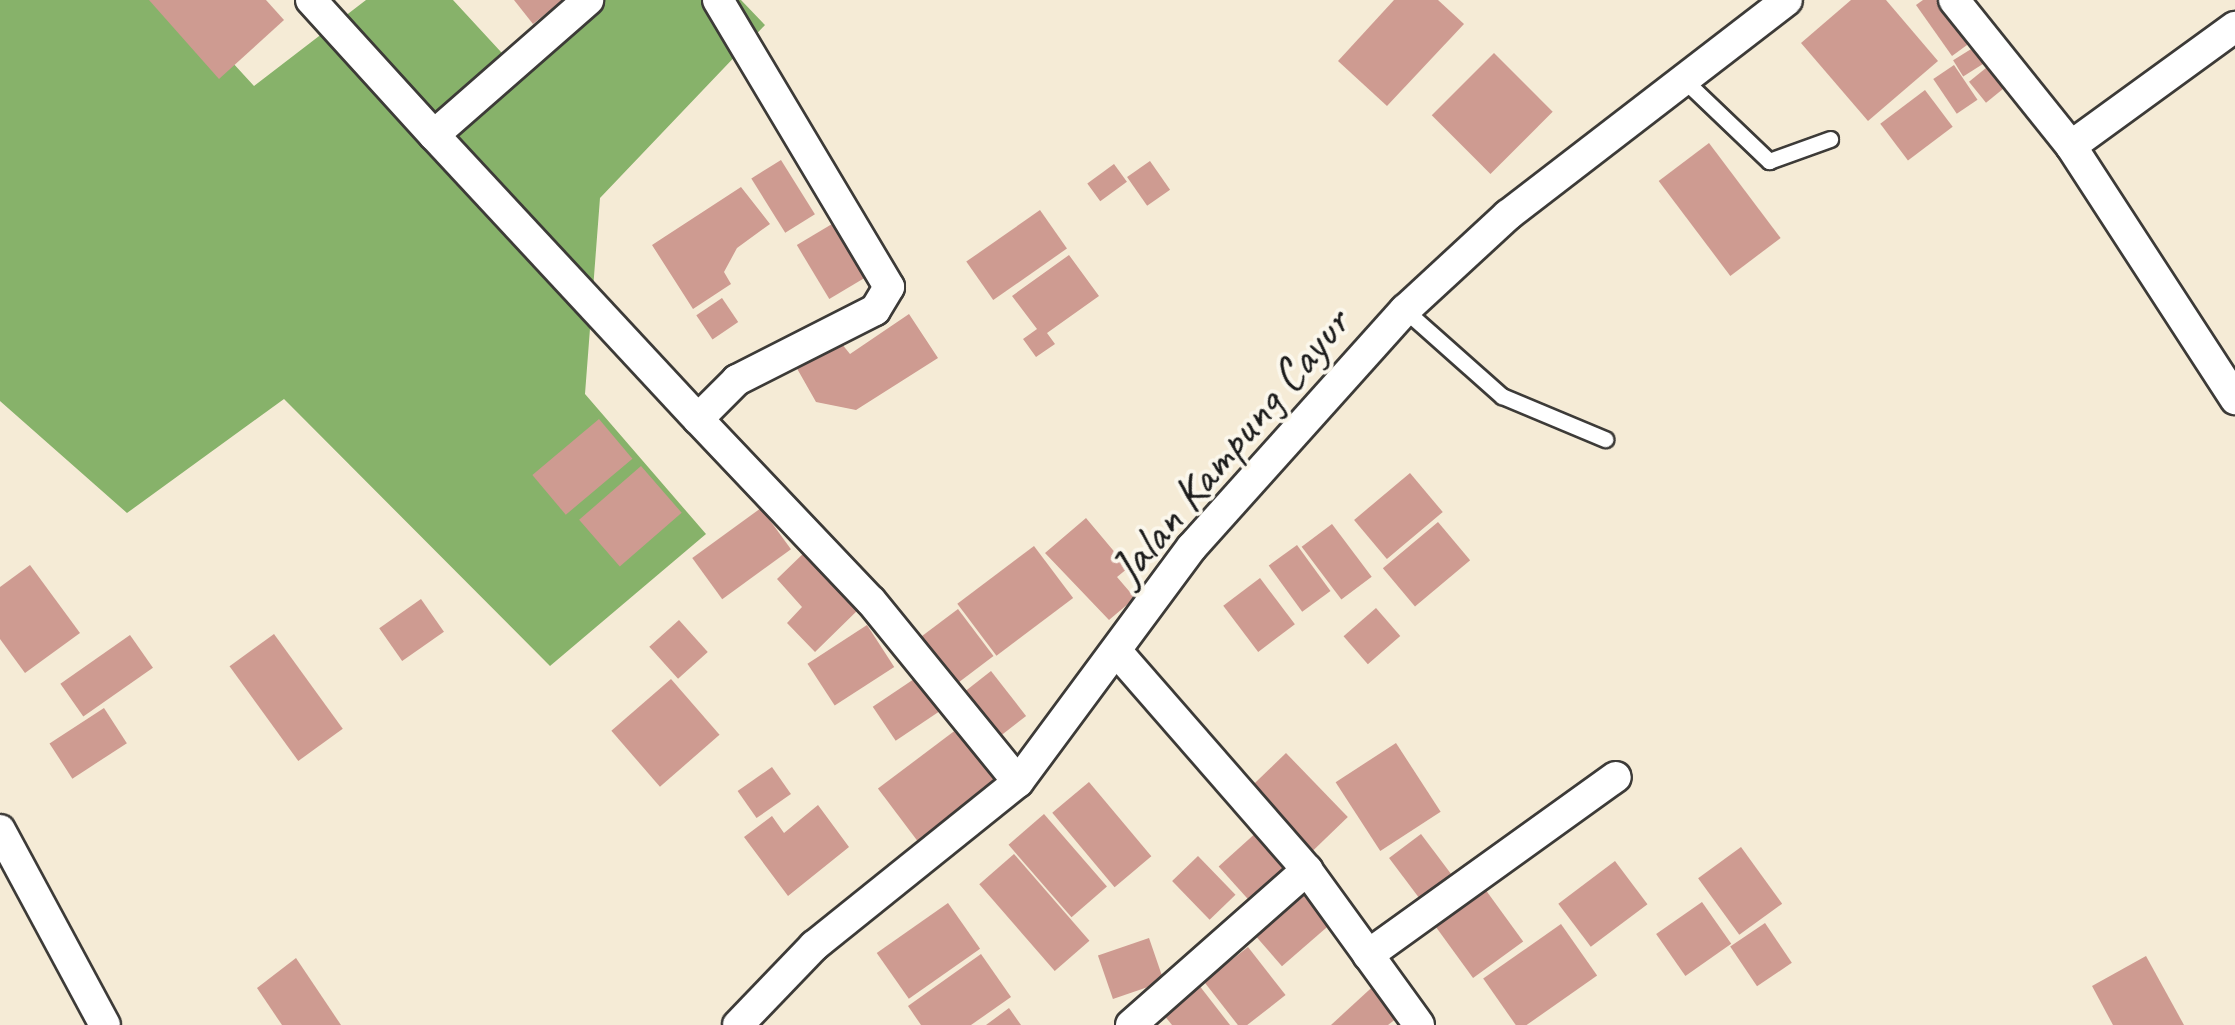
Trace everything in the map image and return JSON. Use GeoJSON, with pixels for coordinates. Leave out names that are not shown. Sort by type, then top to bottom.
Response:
{"type":"FeatureCollection","features":[{"type":"Feature","properties":{"kind":"street"},"geometry":{"type":"LineString","coordinates":[[310,0],[871,601],[1018,782]]}},
{"type":"Feature","properties":{"kind":"street"},"geometry":{"type":"LineString","coordinates":[[434,136],[588,0]]}},
{"type":"Feature","properties":{"kind":"street"},"geometry":{"type":"LineString","coordinates":[[698,419],[736,380],[875,310],[889,287],[718,0]]}},
{"type":"Feature","properties":{"kind":"street","name":"Jalan Kampung Cayur"},"geometry":{"type":"LineString","coordinates":[[1419,1025],[1307,870],[1118,653],[1192,547],[1405,310],[1681,76],[1787,0]]}},
{"type":"Feature","properties":{"kind":"street"},"geometry":{"type":"LineString","coordinates":[[1954,0],[2070,146],[2235,399]]}},
{"type":"Feature","properties":{"kind":"street"},"geometry":{"type":"LineString","coordinates":[[2070,146],[2235,27]]}},
{"type":"Feature","properties":{"kind":"street"},"geometry":{"type":"LineString","coordinates":[[738,1025],[814,946],[1018,782],[1118,653]]}},
{"type":"Feature","properties":{"kind":"street"},"geometry":{"type":"LineString","coordinates":[[1368,955],[1616,777]]}},
{"type":"Feature","properties":{"kind":"street"},"geometry":{"type":"LineString","coordinates":[[0,830],[98,1022]]}},
{"type":"Feature","properties":{"kind":"street"},"geometry":{"type":"LineString","coordinates":[[1131,1025],[1307,870]]}},
{"type":"Feature","properties":{"kind":"lane"},"geometry":{"type":"LineString","coordinates":[[1681,76],[1769,161],[1830,139]]}},
{"type":"Feature","properties":{"kind":"lane"},"geometry":{"type":"LineString","coordinates":[[1405,310],[1502,396],[1604,439]]}},
{"type":"Feature","properties":{"kind":"green space"},"geometry":{"type":"Polygon","coordinates":[[[0,0],[175,0],[254,86],[366,0],[453,0],[513,65],[603,0],[741,0],[765,25],[600,198],[585,394],[706,534],[550,666],[284,399],[127,513],[0,401],[0,0]]]}},
{"type":"Feature","properties":{"kind":"building"},"geometry":{"type":"Polygon","coordinates":[[[149,0],[266,0],[284,20],[219,79],[149,0]]]}},
{"type":"Feature","properties":{"kind":"building"},"geometry":{"type":"Polygon","coordinates":[[[514,0],[563,0],[533,24],[514,0]]]}},
{"type":"Feature","properties":{"kind":"building"},"geometry":{"type":"Polygon","coordinates":[[[1394,0],[1438,0],[1464,24],[1387,106],[1338,61],[1394,0]]]}},
{"type":"Feature","properties":{"kind":"building"},"geometry":{"type":"Polygon","coordinates":[[[1851,0],[1886,0],[1938,61],[1868,121],[1801,43],[1851,0]]]}},
{"type":"Feature","properties":{"kind":"building"},"geometry":{"type":"Polygon","coordinates":[[[1923,0],[1952,0],[1978,37],[1952,56],[1916,5],[1923,0]]]}},
{"type":"Feature","properties":{"kind":"building"},"geometry":{"type":"Polygon","coordinates":[[[1976,46],[1986,62],[1963,76],[1953,60],[1976,46]]]}},
{"type":"Feature","properties":{"kind":"building"},"geometry":{"type":"Polygon","coordinates":[[[1494,53],[1553,112],[1490,174],[1432,115],[1494,53]]]}},
{"type":"Feature","properties":{"kind":"building"},"geometry":{"type":"Polygon","coordinates":[[[1997,59],[2014,80],[1986,103],[1969,82],[1997,59]]]}},
{"type":"Feature","properties":{"kind":"building"},"geometry":{"type":"Polygon","coordinates":[[[1954,65],[1977,100],[1957,114],[1933,79],[1954,65]]]}},
{"type":"Feature","properties":{"kind":"building"},"geometry":{"type":"Polygon","coordinates":[[[1925,90],[1953,127],[1908,160],[1880,124],[1925,90]]]}},
{"type":"Feature","properties":{"kind":"building"},"geometry":{"type":"Polygon","coordinates":[[[1709,143],[1781,238],[1730,276],[1659,181],[1709,143]]]}},
{"type":"Feature","properties":{"kind":"building"},"geometry":{"type":"Polygon","coordinates":[[[781,160],[815,214],[785,233],[751,179],[781,160]]]}},
{"type":"Feature","properties":{"kind":"building"},"geometry":{"type":"Polygon","coordinates":[[[1150,161],[1170,190],[1147,206],[1127,177],[1150,161]]]}},
{"type":"Feature","properties":{"kind":"building"},"geometry":{"type":"Polygon","coordinates":[[[1114,164],[1127,182],[1100,201],[1087,183],[1114,164]]]}},
{"type":"Feature","properties":{"kind":"building"},"geometry":{"type":"Polygon","coordinates":[[[741,187],[770,224],[737,248],[724,272],[731,284],[693,309],[652,245],[741,187]]]}},
{"type":"Feature","properties":{"kind":"building"},"geometry":{"type":"Polygon","coordinates":[[[1040,210],[1067,249],[993,300],[966,262],[1040,210]]]}},
{"type":"Feature","properties":{"kind":"building"},"geometry":{"type":"Polygon","coordinates":[[[832,224],[864,278],[829,299],[797,245],[832,224]]]}},
{"type":"Feature","properties":{"kind":"building"},"geometry":{"type":"Polygon","coordinates":[[[1069,255],[1099,296],[1047,333],[1055,344],[1036,357],[1023,339],[1037,329],[1012,296],[1069,255]]]}},
{"type":"Feature","properties":{"kind":"building"},"geometry":{"type":"Polygon","coordinates":[[[722,298],[738,322],[713,339],[696,315],[722,298]]]}},
{"type":"Feature","properties":{"kind":"building"},"geometry":{"type":"Polygon","coordinates":[[[909,314],[938,358],[856,410],[816,402],[795,365],[837,338],[850,354],[909,314]]]}},
{"type":"Feature","properties":{"kind":"building"},"geometry":{"type":"Polygon","coordinates":[[[599,419],[632,459],[566,515],[532,475],[599,419]]]}},
{"type":"Feature","properties":{"kind":"building"},"geometry":{"type":"Polygon","coordinates":[[[641,466],[682,513],[620,567],[579,520],[641,466]]]}},
{"type":"Feature","properties":{"kind":"building"},"geometry":{"type":"Polygon","coordinates":[[[1410,473],[1443,512],[1387,559],[1354,520],[1410,473]]]}},
{"type":"Feature","properties":{"kind":"building"},"geometry":{"type":"Polygon","coordinates":[[[761,508],[791,549],[722,599],[692,558],[761,508]]]}},
{"type":"Feature","properties":{"kind":"building"},"geometry":{"type":"Polygon","coordinates":[[[1086,518],[1128,568],[1117,577],[1135,598],[1109,620],[1045,553],[1086,518]]]}},
{"type":"Feature","properties":{"kind":"building"},"geometry":{"type":"Polygon","coordinates":[[[1438,522],[1470,560],[1415,607],[1383,568],[1438,522]]]}},
{"type":"Feature","properties":{"kind":"building"},"geometry":{"type":"Polygon","coordinates":[[[1332,524],[1372,577],[1341,600],[1302,547],[1332,524]]]}},
{"type":"Feature","properties":{"kind":"building"},"geometry":{"type":"Polygon","coordinates":[[[1297,545],[1331,591],[1302,612],[1269,566],[1297,545]]]}},
{"type":"Feature","properties":{"kind":"building"},"geometry":{"type":"Polygon","coordinates":[[[1034,546],[1073,598],[996,656],[957,604],[1034,546]]]}},
{"type":"Feature","properties":{"kind":"building"},"geometry":{"type":"Polygon","coordinates":[[[810,547],[863,605],[815,652],[787,623],[802,607],[777,579],[810,547]]]}},
{"type":"Feature","properties":{"kind":"building"},"geometry":{"type":"Polygon","coordinates":[[[30,565],[80,633],[25,673],[0,639],[0,587],[30,565]]]}},
{"type":"Feature","properties":{"kind":"building"},"geometry":{"type":"Polygon","coordinates":[[[1260,578],[1295,624],[1258,652],[1223,606],[1260,578]]]}},
{"type":"Feature","properties":{"kind":"building"},"geometry":{"type":"Polygon","coordinates":[[[421,599],[444,632],[402,661],[379,628],[421,599]]]}},
{"type":"Feature","properties":{"kind":"building"},"geometry":{"type":"Polygon","coordinates":[[[1376,608],[1400,636],[1368,664],[1344,636],[1376,608]]]}},
{"type":"Feature","properties":{"kind":"building"},"geometry":{"type":"Polygon","coordinates":[[[958,609],[994,656],[954,686],[918,639],[958,609]]]}},
{"type":"Feature","properties":{"kind":"building"},"geometry":{"type":"Polygon","coordinates":[[[679,620],[708,652],[678,679],[649,647],[679,620]]]}},
{"type":"Feature","properties":{"kind":"building"},"geometry":{"type":"Polygon","coordinates":[[[867,625],[894,667],[835,706],[807,664],[867,625]]]}},
{"type":"Feature","properties":{"kind":"building"},"geometry":{"type":"Polygon","coordinates":[[[274,634],[343,729],[298,761],[230,666],[274,634]]]}},
{"type":"Feature","properties":{"kind":"building"},"geometry":{"type":"Polygon","coordinates":[[[130,635],[153,668],[83,717],[60,684],[130,635]]]}},
{"type":"Feature","properties":{"kind":"building"},"geometry":{"type":"Polygon","coordinates":[[[991,671],[1026,716],[996,739],[961,694],[991,671]]]}},
{"type":"Feature","properties":{"kind":"building"},"geometry":{"type":"Polygon","coordinates":[[[920,675],[943,709],[896,741],[873,707],[920,675]]]}},
{"type":"Feature","properties":{"kind":"building"},"geometry":{"type":"Polygon","coordinates":[[[671,679],[720,735],[660,787],[611,731],[671,679]]]}},
{"type":"Feature","properties":{"kind":"building"},"geometry":{"type":"Polygon","coordinates":[[[104,708],[127,743],[72,779],[49,743],[104,708]]]}},
{"type":"Feature","properties":{"kind":"building"},"geometry":{"type":"Polygon","coordinates":[[[961,726],[1001,780],[918,842],[878,789],[961,726]]]}},
{"type":"Feature","properties":{"kind":"building"},"geometry":{"type":"Polygon","coordinates":[[[1396,743],[1441,812],[1380,851],[1336,782],[1396,743]]]}},
{"type":"Feature","properties":{"kind":"building"},"geometry":{"type":"Polygon","coordinates":[[[1286,753],[1348,817],[1309,855],[1247,791],[1286,753]]]}},
{"type":"Feature","properties":{"kind":"building"},"geometry":{"type":"Polygon","coordinates":[[[772,767],[791,794],[757,818],[738,791],[772,767]]]}},
{"type":"Feature","properties":{"kind":"building"},"geometry":{"type":"Polygon","coordinates":[[[1089,782],[1151,856],[1115,887],[1052,813],[1089,782]]]}},
{"type":"Feature","properties":{"kind":"building"},"geometry":{"type":"Polygon","coordinates":[[[818,805],[849,847],[788,896],[744,837],[772,816],[784,833],[818,805]]]}},
{"type":"Feature","properties":{"kind":"building"},"geometry":{"type":"Polygon","coordinates":[[[1044,814],[1107,886],[1072,917],[1009,845],[1044,814]]]}},
{"type":"Feature","properties":{"kind":"building"},"geometry":{"type":"Polygon","coordinates":[[[1258,831],[1288,864],[1249,900],[1219,866],[1258,831]]]}},
{"type":"Feature","properties":{"kind":"building"},"geometry":{"type":"Polygon","coordinates":[[[1421,834],[1451,874],[1419,898],[1389,858],[1421,834]]]}},
{"type":"Feature","properties":{"kind":"building"},"geometry":{"type":"Polygon","coordinates":[[[1741,847],[1782,904],[1739,935],[1698,878],[1741,847]]]}},
{"type":"Feature","properties":{"kind":"building"},"geometry":{"type":"Polygon","coordinates":[[[1014,854],[1089,941],[1055,971],[979,884],[1014,854]]]}},
{"type":"Feature","properties":{"kind":"building"},"geometry":{"type":"Polygon","coordinates":[[[1198,856],[1236,895],[1210,920],[1172,881],[1198,856]]]}},
{"type":"Feature","properties":{"kind":"building"},"geometry":{"type":"Polygon","coordinates":[[[1615,861],[1647,904],[1591,947],[1558,904],[1615,861]]]}},
{"type":"Feature","properties":{"kind":"building"},"geometry":{"type":"Polygon","coordinates":[[[1305,880],[1338,918],[1282,966],[1249,929],[1305,880]]]}},
{"type":"Feature","properties":{"kind":"building"},"geometry":{"type":"Polygon","coordinates":[[[1485,889],[1523,942],[1473,978],[1435,925],[1485,889]]]}},
{"type":"Feature","properties":{"kind":"building"},"geometry":{"type":"Polygon","coordinates":[[[1702,902],[1731,944],[1685,976],[1656,934],[1702,902]]]}},
{"type":"Feature","properties":{"kind":"building"},"geometry":{"type":"Polygon","coordinates":[[[948,903],[980,949],[909,999],[877,953],[948,903]]]}},
{"type":"Feature","properties":{"kind":"building"},"geometry":{"type":"Polygon","coordinates":[[[1765,923],[1792,963],[1757,986],[1730,946],[1765,923]]]}},
{"type":"Feature","properties":{"kind":"building"},"geometry":{"type":"Polygon","coordinates":[[[1561,924],[1597,976],[1527,1025],[1516,1025],[1483,978],[1561,924]]]}},
{"type":"Feature","properties":{"kind":"building"},"geometry":{"type":"Polygon","coordinates":[[[1149,938],[1164,981],[1113,999],[1098,956],[1149,938]]]}},
{"type":"Feature","properties":{"kind":"building"},"geometry":{"type":"Polygon","coordinates":[[[1248,947],[1286,995],[1247,1025],[1238,1025],[1204,981],[1248,947]]]}},
{"type":"Feature","properties":{"kind":"building"},"geometry":{"type":"Polygon","coordinates":[[[981,954],[1011,997],[971,1025],[921,1025],[908,1006],[981,954]]]}},
{"type":"Feature","properties":{"kind":"building"},"geometry":{"type":"Polygon","coordinates":[[[2146,956],[2184,1025],[2113,1025],[2092,986],[2146,956]]]}},
{"type":"Feature","properties":{"kind":"building"},"geometry":{"type":"Polygon","coordinates":[[[296,958],[341,1025],[282,1025],[257,988],[296,958]]]}},
{"type":"Feature","properties":{"kind":"building"},"geometry":{"type":"Polygon","coordinates":[[[1381,979],[1406,1011],[1388,1025],[1331,1025],[1381,979]]]}},
{"type":"Feature","properties":{"kind":"building"},"geometry":{"type":"Polygon","coordinates":[[[1195,980],[1230,1025],[1172,1025],[1159,1009],[1195,980]]]}},
{"type":"Feature","properties":{"kind":"building"},"geometry":{"type":"Polygon","coordinates":[[[1009,1008],[1021,1025],[986,1025],[1009,1008]]]}}]}
